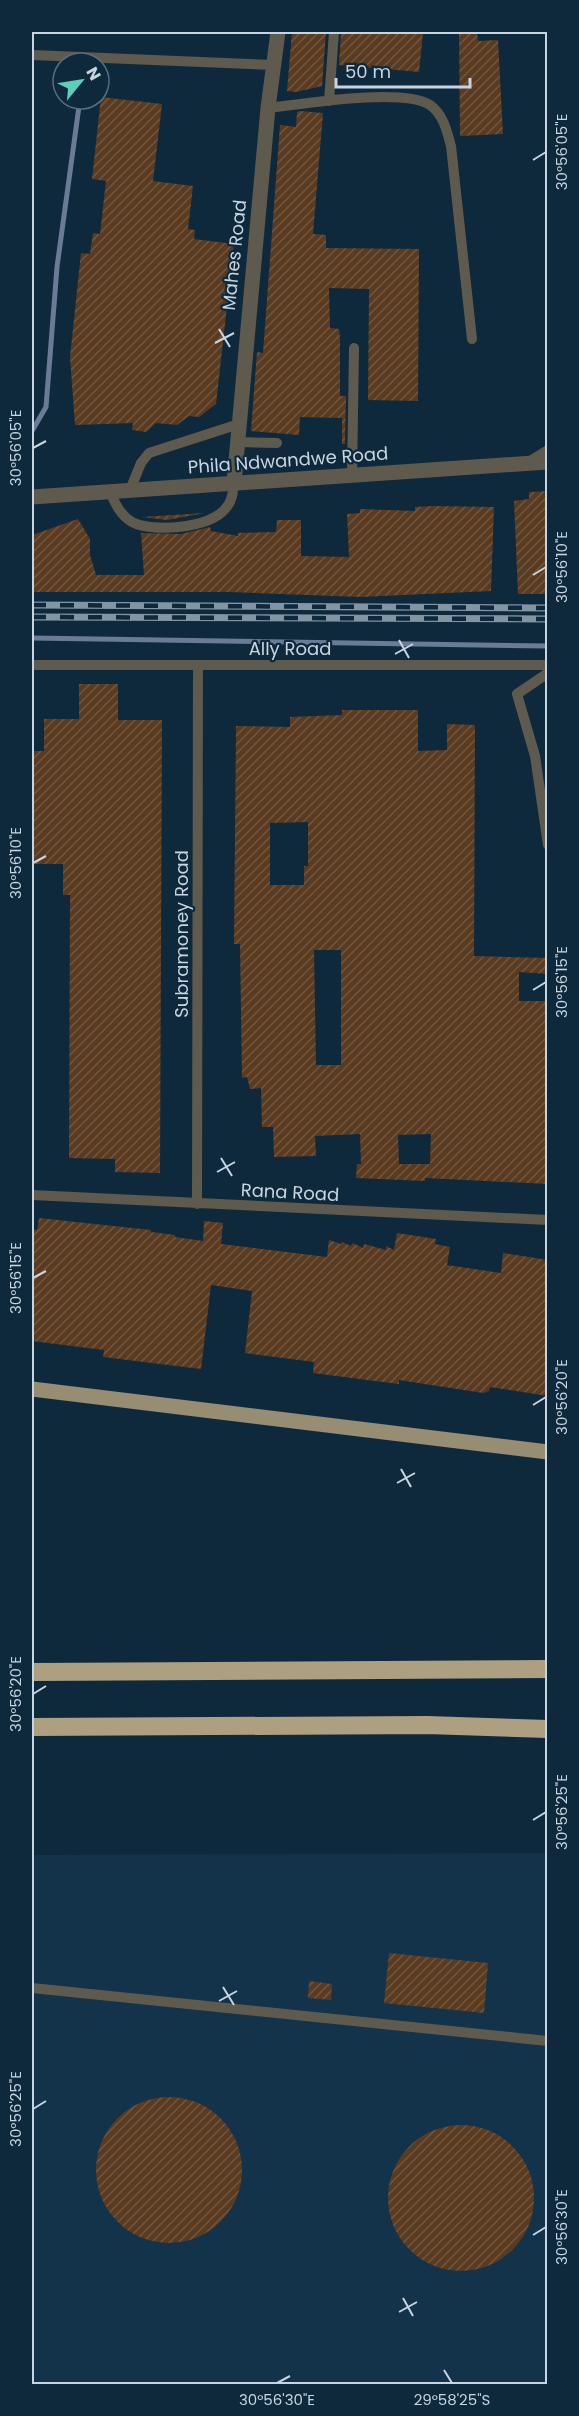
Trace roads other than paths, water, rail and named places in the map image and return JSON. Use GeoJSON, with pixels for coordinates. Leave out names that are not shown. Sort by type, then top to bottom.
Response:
{"type":"FeatureCollection","features":[{"type":"Feature","properties":{"kind":"highway"},"geometry":{"type":"LineString","coordinates":[[34,1672],[548,1669]]}},
{"type":"Feature","properties":{"kind":"highway"},"geometry":{"type":"LineString","coordinates":[[32,1727],[427,1725],[548,1729]]}},
{"type":"Feature","properties":{"kind":"highway"},"geometry":{"type":"LineString","coordinates":[[32,1732],[68,1727]]}},
{"type":"Feature","properties":{"kind":"main road"},"geometry":{"type":"LineString","coordinates":[[32,1389],[548,1452]]}},
{"type":"Feature","properties":{"kind":"street","name":"Mahes Road"},"geometry":{"type":"LineString","coordinates":[[234,483],[268,108],[278,32]]}},
{"type":"Feature","properties":{"kind":"street","name":"Phila Ndwandwe Road"},"geometry":{"type":"LineString","coordinates":[[32,497],[548,462]]}},
{"type":"Feature","properties":{"kind":"lane"},"geometry":{"type":"LineString","coordinates":[[329,101],[334,32]]}},
{"type":"Feature","properties":{"kind":"lane"},"geometry":{"type":"LineString","coordinates":[[32,56],[274,65]]}},
{"type":"Feature","properties":{"kind":"lane"},"geometry":{"type":"LineString","coordinates":[[268,108],[329,101],[408,98],[428,104],[439,115],[451,146],[472,339]]}},
{"type":"Feature","properties":{"kind":"lane"},"geometry":{"type":"LineString","coordinates":[[352,476],[354,348]]}},
{"type":"Feature","properties":{"kind":"lane"},"geometry":{"type":"LineString","coordinates":[[130,490],[141,463],[149,453],[239,424]]}},
{"type":"Feature","properties":{"kind":"lane"},"geometry":{"type":"LineString","coordinates":[[237,442],[277,443]]}},
{"type":"Feature","properties":{"kind":"lane"},"geometry":{"type":"LineString","coordinates":[[527,463],[548,450]]}},
{"type":"Feature","properties":{"kind":"lane"},"geometry":{"type":"LineString","coordinates":[[110,492],[119,509],[132,522],[151,527],[179,526],[207,522],[217,517],[231,501],[234,483]]}},
{"type":"Feature","properties":{"kind":"lane","name":"Ally Road"},"geometry":{"type":"LineString","coordinates":[[32,665],[548,665]]}},
{"type":"Feature","properties":{"kind":"lane","name":"Subramoney Road"},"geometry":{"type":"LineString","coordinates":[[196,1204],[198,665]]}},
{"type":"Feature","properties":{"kind":"lane"},"geometry":{"type":"LineString","coordinates":[[548,673],[517,694],[535,756],[548,845]]}},
{"type":"Feature","properties":{"kind":"lane","name":"Rana Road"},"geometry":{"type":"LineString","coordinates":[[32,1195],[548,1220]]}},
{"type":"Feature","properties":{"kind":"lane"},"geometry":{"type":"LineString","coordinates":[[32,1988],[548,2041]]}},
{"type":"Feature","properties":{"kind":"waterway"},"geometry":{"type":"LineString","coordinates":[[32,431],[46,407],[57,267],[78,111]]}},
{"type":"Feature","properties":{"kind":"waterway"},"geometry":{"type":"LineString","coordinates":[[32,638],[548,646]]}},
{"type":"Feature","properties":{"kind":"railway"},"geometry":{"type":"LineString","coordinates":[[32,605],[548,608]]}},
{"type":"Feature","properties":{"kind":"railway"},"geometry":{"type":"LineString","coordinates":[[32,617],[548,619]]}}]}
